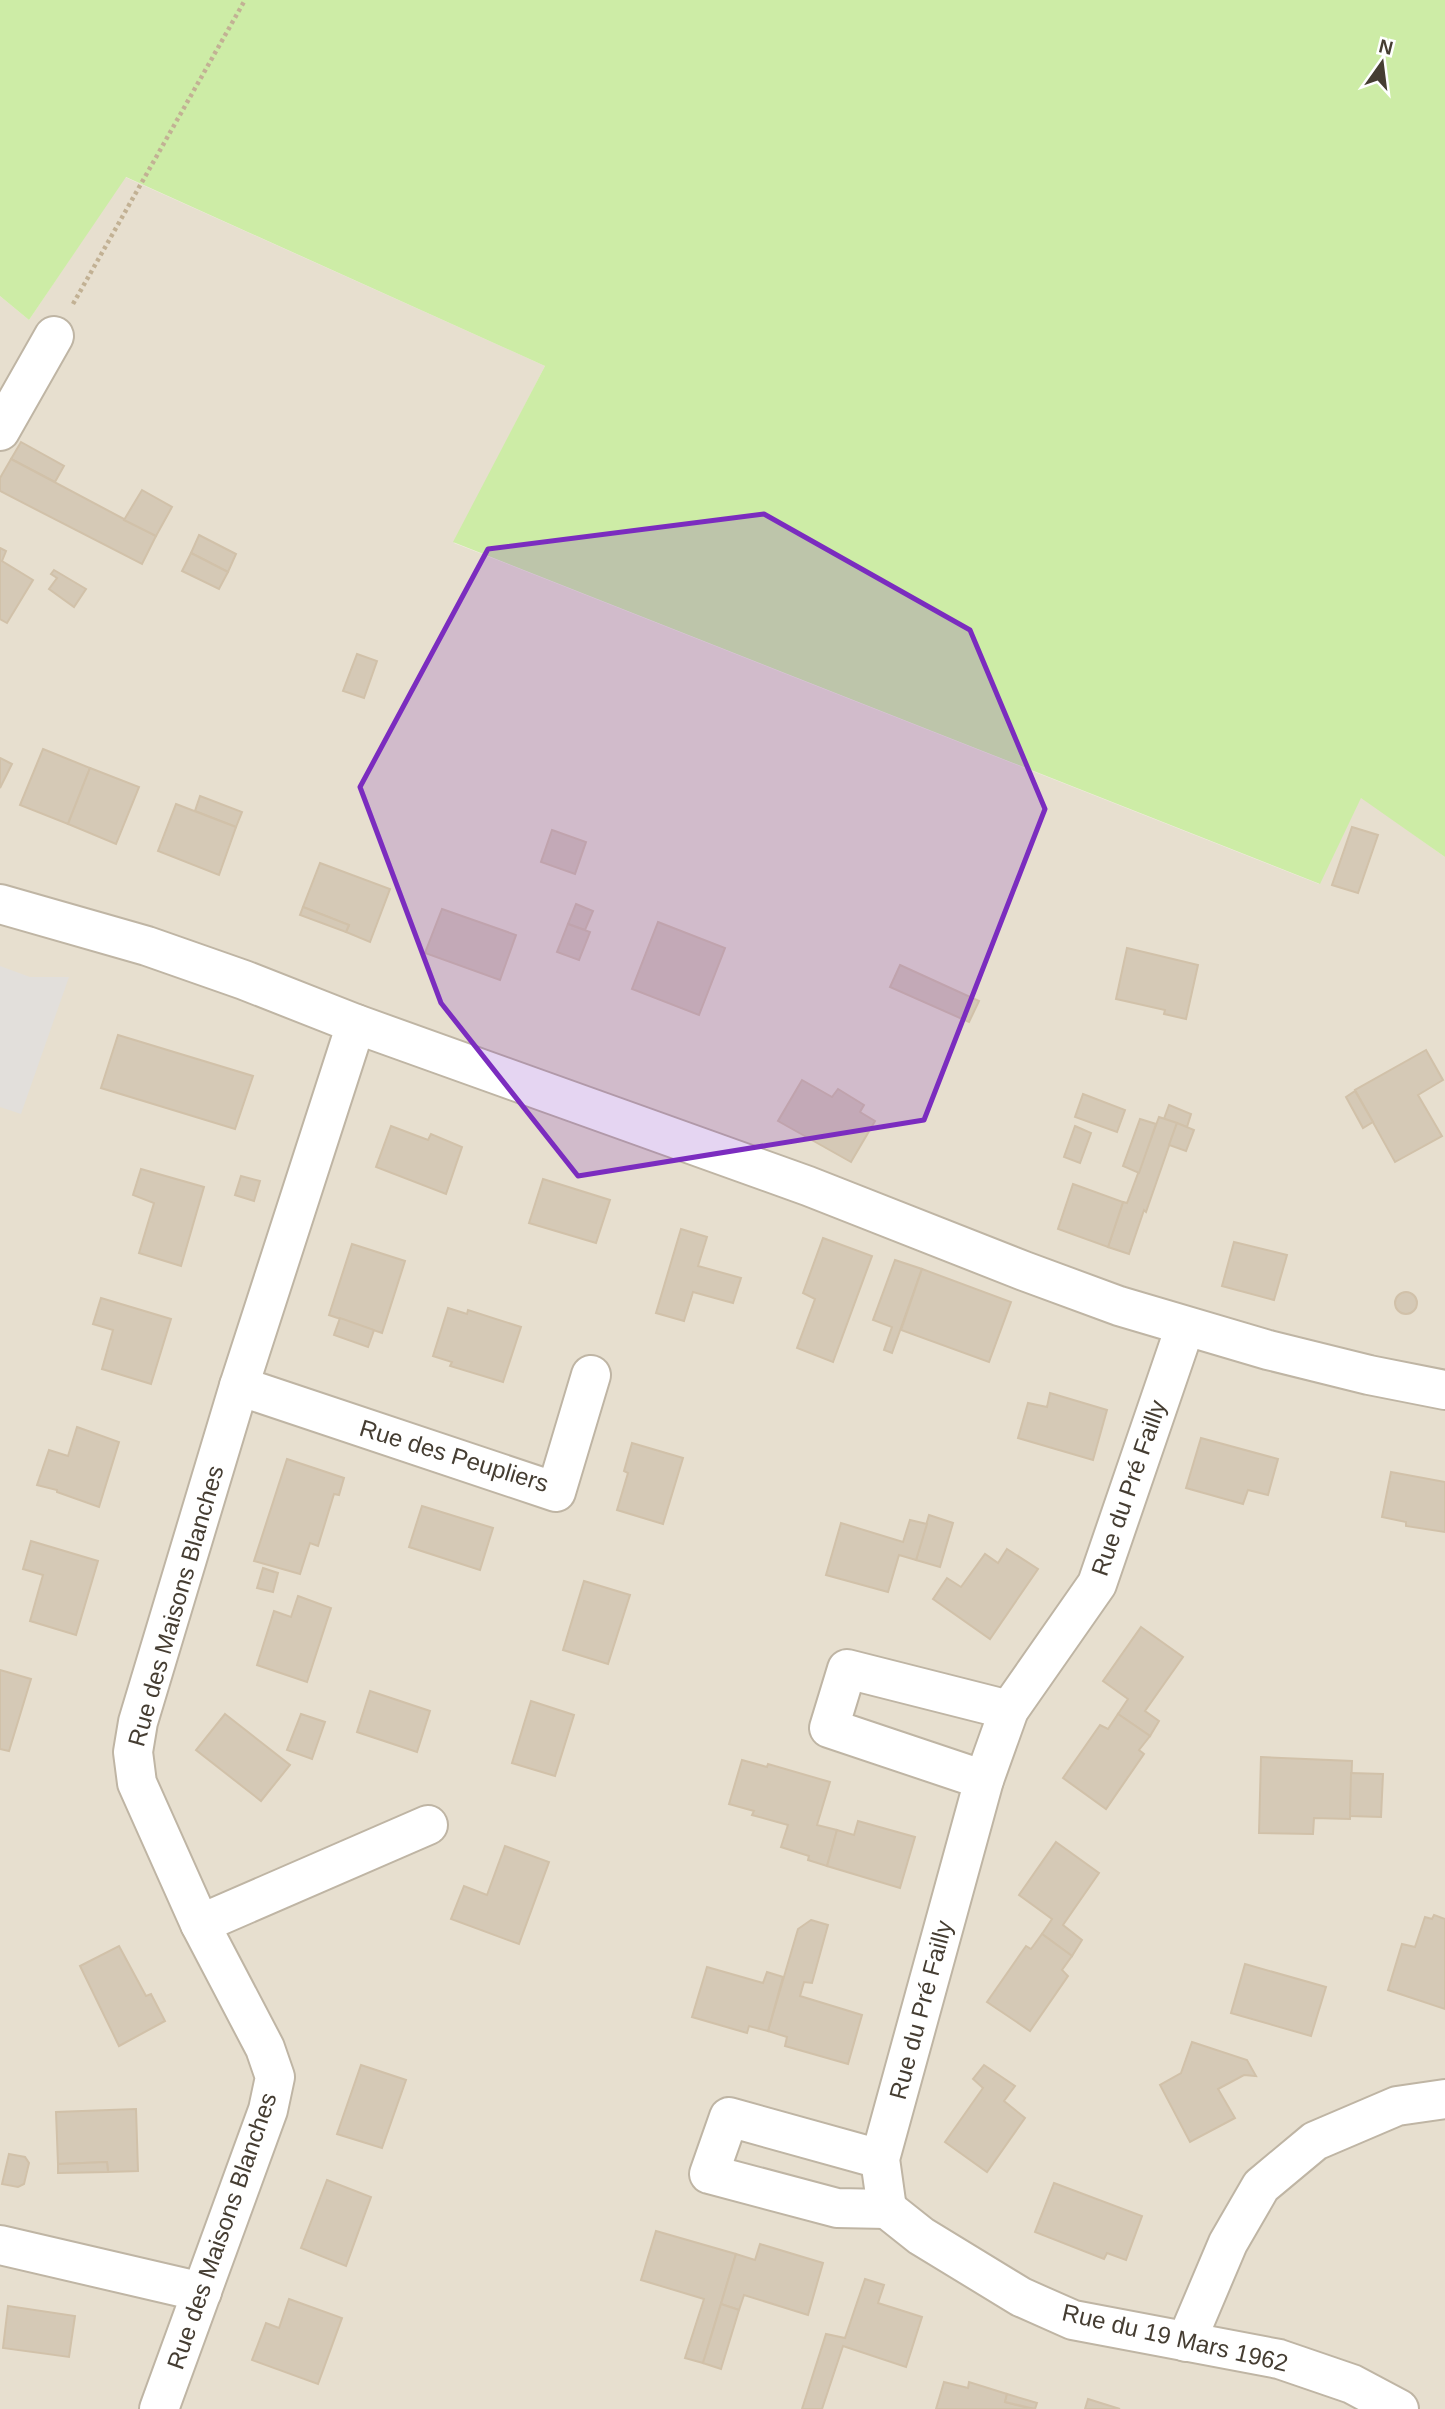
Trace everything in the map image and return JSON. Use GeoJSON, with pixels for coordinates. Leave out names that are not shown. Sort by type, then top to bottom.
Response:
{"type":"FeatureCollection","features":[{"type":"Feature","properties":{"kind":"street"},"geometry":{"type":"LineString","coordinates":[[0,431],[54,337]]}},
{"type":"Feature","properties":{"kind":"street"},"geometry":{"type":"LineString","coordinates":[[0,904],[159,950],[244,980],[356,1024],[808,1186],[1024,1271],[1185,1327],[1369,1375],[1445,1390]]}},
{"type":"Feature","properties":{"kind":"street","name":"Rue des Maisons Blanches"},"geometry":{"type":"LineString","coordinates":[[159,2409],[268,2110],[275,2077],[265,2049],[200,1924],[137,1783],[133,1752],[138,1722],[239,1386],[356,1024]]}},
{"type":"Feature","properties":{"kind":"street","name":"Rue du Pré Failly"},"geometry":{"type":"LineString","coordinates":[[887,2209],[880,2159],[984,1780],[1009,1710],[1097,1584],[1185,1327]]}},
{"type":"Feature","properties":{"kind":"street","name":"Rue des Peupliers"},"geometry":{"type":"LineString","coordinates":[[239,1386],[556,1492],[591,1375]]}},
{"type":"Feature","properties":{"kind":"street"},"geometry":{"type":"LineString","coordinates":[[984,1780],[829,1728],[847,1669],[1009,1710]]}},
{"type":"Feature","properties":{"kind":"street"},"geometry":{"type":"LineString","coordinates":[[200,1924],[428,1825]]}},
{"type":"Feature","properties":{"kind":"street"},"geometry":{"type":"LineString","coordinates":[[1186,2342],[1228,2243],[1261,2186],[1315,2141],[1397,2106],[1445,2099]]}},
{"type":"Feature","properties":{"kind":"street"},"geometry":{"type":"LineString","coordinates":[[880,2159],[729,2117],[709,2174],[837,2208],[887,2209]]}},
{"type":"Feature","properties":{"kind":"street","name":"Rue du 19 Mars 1962"},"geometry":{"type":"LineString","coordinates":[[887,2209],[921,2236],[1021,2297],[1073,2320],[1279,2359],[1352,2384],[1399,2409]]}},
{"type":"Feature","properties":{"kind":"street"},"geometry":{"type":"LineString","coordinates":[[0,2245],[202,2292]]}},
{"type":"Feature","properties":{"kind":"path"},"geometry":{"type":"LineString","coordinates":[[54,337],[245,0]]}},
{"type":"Feature","properties":{"kind":"highlighted area"},"geometry":{"type":"Polygon","coordinates":[[[764,514],[970,630],[1045,809],[924,1120],[578,1176],[441,1003],[360,787],[488,549],[764,514]]]}},
{"type":"Feature","properties":{"kind":"shaded area"},"geometry":{"type":"Polygon","coordinates":[[[125,177],[545,366],[454,543],[1319,884],[1361,797],[1445,857],[1445,2409],[0,2409],[0,296],[29,320],[125,177]]]}},
{"type":"Feature","properties":{"kind":"shaded area"},"geometry":{"type":"Polygon","coordinates":[[[0,966],[30,977],[69,977],[21,1114],[0,1107],[0,966]]]}},
{"type":"Feature","properties":{"kind":"green space"},"geometry":{"type":"Polygon","coordinates":[[[0,0],[1445,0],[1445,857],[1361,798],[1320,884],[453,542],[545,366],[126,177],[29,320],[0,296],[0,0]]]}},
{"type":"Feature","properties":{"kind":"building"},"geometry":{"type":"Polygon","coordinates":[[[21,442],[64,466],[55,482],[11,459],[21,442]]]}},
{"type":"Feature","properties":{"kind":"building"},"geometry":{"type":"Polygon","coordinates":[[[11,459],[156,536],[142,564],[0,491],[0,478],[11,459]]]}},
{"type":"Feature","properties":{"kind":"building"},"geometry":{"type":"Polygon","coordinates":[[[142,490],[172,507],[156,536],[124,520],[142,490]]]}},
{"type":"Feature","properties":{"kind":"building"},"geometry":{"type":"Polygon","coordinates":[[[199,535],[236,554],[228,572],[191,553],[199,535]]]}},
{"type":"Feature","properties":{"kind":"building"},"geometry":{"type":"Polygon","coordinates":[[[0,548],[6,551],[2,561],[33,580],[7,623],[0,619],[0,548]]]}},
{"type":"Feature","properties":{"kind":"building"},"geometry":{"type":"Polygon","coordinates":[[[191,553],[228,572],[219,589],[182,571],[191,553]]]}},
{"type":"Feature","properties":{"kind":"building"},"geometry":{"type":"Polygon","coordinates":[[[54,570],[86,589],[74,607],[49,589],[57,578],[51,574],[54,570]]]}},
{"type":"Feature","properties":{"kind":"building"},"geometry":{"type":"Polygon","coordinates":[[[357,654],[377,661],[364,698],[343,691],[357,654]]]}},
{"type":"Feature","properties":{"kind":"building"},"geometry":{"type":"Polygon","coordinates":[[[43,749],[90,768],[68,824],[20,805],[43,749]]]}},
{"type":"Feature","properties":{"kind":"building"},"geometry":{"type":"Polygon","coordinates":[[[0,758],[12,764],[0,788],[0,758]]]}},
{"type":"Feature","properties":{"kind":"building"},"geometry":{"type":"Polygon","coordinates":[[[90,768],[139,787],[116,844],[68,824],[90,768]]]}},
{"type":"Feature","properties":{"kind":"building"},"geometry":{"type":"Polygon","coordinates":[[[200,796],[242,812],[236,827],[195,811],[200,796]]]}},
{"type":"Feature","properties":{"kind":"building"},"geometry":{"type":"Polygon","coordinates":[[[176,804],[236,827],[219,875],[158,851],[176,804]]]}},
{"type":"Feature","properties":{"kind":"building"},"geometry":{"type":"Polygon","coordinates":[[[1352,827],[1378,835],[1358,893],[1332,885],[1352,827]]]}},
{"type":"Feature","properties":{"kind":"building"},"geometry":{"type":"Polygon","coordinates":[[[552,830],[586,842],[575,874],[541,862],[552,830]]]}},
{"type":"Feature","properties":{"kind":"building"},"geometry":{"type":"Polygon","coordinates":[[[320,863],[390,889],[370,942],[346,932],[349,925],[303,907],[320,863]]]}},
{"type":"Feature","properties":{"kind":"building"},"geometry":{"type":"Polygon","coordinates":[[[576,904],[593,911],[585,930],[568,924],[576,904]]]}},
{"type":"Feature","properties":{"kind":"building"},"geometry":{"type":"Polygon","coordinates":[[[303,907],[349,925],[346,932],[300,915],[303,907]]]}},
{"type":"Feature","properties":{"kind":"building"},"geometry":{"type":"Polygon","coordinates":[[[442,909],[516,935],[500,980],[425,953],[442,909]]]}},
{"type":"Feature","properties":{"kind":"building"},"geometry":{"type":"Polygon","coordinates":[[[658,922],[725,948],[699,1015],[632,989],[658,922]]]}},
{"type":"Feature","properties":{"kind":"building"},"geometry":{"type":"Polygon","coordinates":[[[568,924],[590,932],[579,960],[557,952],[568,924]]]}},
{"type":"Feature","properties":{"kind":"building"},"geometry":{"type":"Polygon","coordinates":[[[1127,948],[1198,965],[1186,1019],[1164,1014],[1165,1010],[1116,999],[1127,948]]]}},
{"type":"Feature","properties":{"kind":"building"},"geometry":{"type":"Polygon","coordinates":[[[900,965],[979,1001],[969,1022],[890,987],[900,965]]]}},
{"type":"Feature","properties":{"kind":"building"},"geometry":{"type":"Polygon","coordinates":[[[118,1035],[253,1076],[235,1129],[101,1088],[118,1035]]]}},
{"type":"Feature","properties":{"kind":"building"},"geometry":{"type":"Polygon","coordinates":[[[1426,1050],[1443,1080],[1418,1095],[1442,1136],[1395,1162],[1355,1090],[1426,1050]]]}},
{"type":"Feature","properties":{"kind":"building"},"geometry":{"type":"Polygon","coordinates":[[[802,1080],[832,1097],[838,1089],[864,1105],[860,1112],[875,1121],[851,1162],[778,1121],[802,1080]]]}},
{"type":"Feature","properties":{"kind":"building"},"geometry":{"type":"Polygon","coordinates":[[[1355,1091],[1373,1122],[1363,1128],[1346,1097],[1355,1091]]]}},
{"type":"Feature","properties":{"kind":"building"},"geometry":{"type":"Polygon","coordinates":[[[1083,1094],[1125,1110],[1117,1132],[1075,1117],[1083,1094]]]}},
{"type":"Feature","properties":{"kind":"building"},"geometry":{"type":"Polygon","coordinates":[[[1169,1105],[1191,1114],[1187,1127],[1164,1119],[1169,1105]]]}},
{"type":"Feature","properties":{"kind":"building"},"geometry":{"type":"Polygon","coordinates":[[[1159,1117],[1177,1123],[1129,1254],[1108,1247],[1123,1202],[1127,1203],[1159,1117]]]}},
{"type":"Feature","properties":{"kind":"building"},"geometry":{"type":"Polygon","coordinates":[[[1140,1119],[1156,1124],[1139,1173],[1123,1166],[1140,1119]]]}},
{"type":"Feature","properties":{"kind":"building"},"geometry":{"type":"Polygon","coordinates":[[[1177,1123],[1194,1130],[1186,1151],[1169,1145],[1177,1123]]]}},
{"type":"Feature","properties":{"kind":"building"},"geometry":{"type":"Polygon","coordinates":[[[391,1126],[428,1140],[431,1134],[462,1147],[446,1194],[376,1167],[391,1126]]]}},
{"type":"Feature","properties":{"kind":"building"},"geometry":{"type":"Polygon","coordinates":[[[1075,1126],[1091,1133],[1080,1163],[1064,1157],[1075,1126]]]}},
{"type":"Feature","properties":{"kind":"building"},"geometry":{"type":"Polygon","coordinates":[[[141,1169],[204,1187],[181,1266],[139,1253],[154,1203],[133,1195],[141,1169]]]}},
{"type":"Feature","properties":{"kind":"building"},"geometry":{"type":"Polygon","coordinates":[[[241,1176],[260,1181],[254,1201],[235,1195],[241,1176]]]}},
{"type":"Feature","properties":{"kind":"building"},"geometry":{"type":"Polygon","coordinates":[[[543,1179],[610,1200],[596,1243],[529,1223],[543,1179]]]}},
{"type":"Feature","properties":{"kind":"building"},"geometry":{"type":"Polygon","coordinates":[[[1073,1184],[1123,1202],[1108,1247],[1058,1229],[1073,1184]]]}},
{"type":"Feature","properties":{"kind":"building"},"geometry":{"type":"Polygon","coordinates":[[[681,1229],[707,1237],[698,1266],[741,1278],[733,1303],[693,1292],[684,1321],[656,1313],[681,1229]]]}},
{"type":"Feature","properties":{"kind":"building"},"geometry":{"type":"Polygon","coordinates":[[[823,1238],[872,1256],[833,1362],[797,1348],[815,1299],[803,1293],[823,1238]]]}},
{"type":"Feature","properties":{"kind":"building"},"geometry":{"type":"Polygon","coordinates":[[[1234,1242],[1287,1255],[1274,1300],[1222,1286],[1234,1242]]]}},
{"type":"Feature","properties":{"kind":"building"},"geometry":{"type":"Polygon","coordinates":[[[352,1244],[405,1261],[382,1333],[329,1315],[352,1244]]]}},
{"type":"Feature","properties":{"kind":"building"},"geometry":{"type":"Polygon","coordinates":[[[895,1260],[922,1269],[892,1353],[884,1350],[892,1327],[873,1320],[895,1260]]]}},
{"type":"Feature","properties":{"kind":"building"},"geometry":{"type":"Polygon","coordinates":[[[922,1269],[1011,1302],[989,1362],[901,1330],[922,1269]]]}},
{"type":"Feature","properties":{"kind":"building"},"geometry":{"type":"Polygon","coordinates":[[[1406,1292],[1414,1295],[1417,1303],[1414,1311],[1406,1314],[1398,1311],[1395,1303],[1398,1295],[1406,1292]]]}},
{"type":"Feature","properties":{"kind":"building"},"geometry":{"type":"Polygon","coordinates":[[[101,1298],[171,1319],[151,1384],[102,1369],[113,1330],[93,1324],[101,1298]]]}},
{"type":"Feature","properties":{"kind":"building"},"geometry":{"type":"Polygon","coordinates":[[[448,1308],[467,1314],[468,1310],[521,1327],[503,1382],[450,1366],[452,1362],[433,1356],[448,1308]]]}},
{"type":"Feature","properties":{"kind":"building"},"geometry":{"type":"Polygon","coordinates":[[[340,1318],[374,1330],[368,1347],[334,1335],[340,1318]]]}},
{"type":"Feature","properties":{"kind":"building"},"geometry":{"type":"Polygon","coordinates":[[[1050,1393],[1107,1410],[1093,1460],[1018,1438],[1028,1403],[1047,1407],[1050,1393]]]}},
{"type":"Feature","properties":{"kind":"building"},"geometry":{"type":"Polygon","coordinates":[[[77,1427],[119,1442],[99,1507],[37,1485],[49,1450],[68,1456],[77,1427]]]}},
{"type":"Feature","properties":{"kind":"building"},"geometry":{"type":"Polygon","coordinates":[[[1201,1438],[1278,1459],[1268,1495],[1248,1490],[1243,1504],[1186,1488],[1201,1438]]]}},
{"type":"Feature","properties":{"kind":"building"},"geometry":{"type":"Polygon","coordinates":[[[632,1443],[683,1458],[663,1524],[617,1510],[628,1473],[624,1471],[632,1443]]]}},
{"type":"Feature","properties":{"kind":"building"},"geometry":{"type":"Polygon","coordinates":[[[287,1459],[344,1478],[339,1495],[334,1494],[318,1546],[310,1543],[300,1574],[254,1561],[287,1459]]]}},
{"type":"Feature","properties":{"kind":"building"},"geometry":{"type":"Polygon","coordinates":[[[1391,1472],[1445,1482],[1445,1532],[1406,1526],[1406,1522],[1382,1517],[1391,1472]]]}},
{"type":"Feature","properties":{"kind":"building"},"geometry":{"type":"Polygon","coordinates":[[[422,1506],[493,1528],[480,1570],[409,1547],[422,1506]]]}},
{"type":"Feature","properties":{"kind":"building"},"geometry":{"type":"Polygon","coordinates":[[[929,1515],[953,1523],[940,1567],[916,1560],[929,1515]]]}},
{"type":"Feature","properties":{"kind":"building"},"geometry":{"type":"Polygon","coordinates":[[[910,1520],[927,1524],[916,1560],[899,1555],[888,1592],[826,1575],[841,1523],[903,1542],[910,1520]]]}},
{"type":"Feature","properties":{"kind":"building"},"geometry":{"type":"Polygon","coordinates":[[[31,1541],[98,1561],[76,1635],[30,1621],[43,1575],[23,1569],[31,1541]]]}},
{"type":"Feature","properties":{"kind":"building"},"geometry":{"type":"Polygon","coordinates":[[[1007,1549],[1038,1569],[990,1639],[933,1599],[947,1578],[961,1587],[985,1554],[998,1563],[1007,1549]]]}},
{"type":"Feature","properties":{"kind":"building"},"geometry":{"type":"Polygon","coordinates":[[[263,1568],[278,1573],[273,1592],[257,1588],[263,1568]]]}},
{"type":"Feature","properties":{"kind":"building"},"geometry":{"type":"Polygon","coordinates":[[[584,1581],[630,1595],[608,1664],[563,1650],[584,1581]]]}},
{"type":"Feature","properties":{"kind":"building"},"geometry":{"type":"Polygon","coordinates":[[[298,1596],[331,1608],[307,1682],[257,1665],[274,1611],[291,1617],[298,1596]]]}},
{"type":"Feature","properties":{"kind":"building"},"geometry":{"type":"Polygon","coordinates":[[[1141,1627],[1183,1657],[1145,1711],[1159,1721],[1150,1736],[1118,1714],[1128,1699],[1103,1681],[1141,1627]]]}},
{"type":"Feature","properties":{"kind":"building"},"geometry":{"type":"Polygon","coordinates":[[[0,1670],[31,1679],[9,1751],[0,1749],[0,1670]]]}},
{"type":"Feature","properties":{"kind":"building"},"geometry":{"type":"Polygon","coordinates":[[[370,1691],[430,1711],[417,1752],[357,1732],[370,1691]]]}},
{"type":"Feature","properties":{"kind":"building"},"geometry":{"type":"Polygon","coordinates":[[[531,1701],[574,1715],[555,1776],[512,1763],[531,1701]]]}},
{"type":"Feature","properties":{"kind":"building"},"geometry":{"type":"Polygon","coordinates":[[[225,1714],[290,1765],[261,1801],[196,1750],[225,1714]]]}},
{"type":"Feature","properties":{"kind":"building"},"geometry":{"type":"Polygon","coordinates":[[[301,1714],[325,1722],[312,1759],[287,1750],[301,1714]]]}},
{"type":"Feature","properties":{"kind":"building"},"geometry":{"type":"Polygon","coordinates":[[[1118,1714],[1150,1736],[1139,1750],[1144,1754],[1106,1809],[1063,1778],[1100,1725],[1108,1729],[1118,1714]]]}},
{"type":"Feature","properties":{"kind":"building"},"geometry":{"type":"Polygon","coordinates":[[[1261,1757],[1352,1761],[1350,1819],[1314,1818],[1313,1834],[1259,1833],[1261,1757]]]}},
{"type":"Feature","properties":{"kind":"building"},"geometry":{"type":"Polygon","coordinates":[[[742,1760],[767,1767],[768,1764],[830,1782],[817,1825],[837,1830],[827,1866],[808,1860],[809,1856],[781,1847],[788,1825],[752,1815],[754,1811],[729,1804],[742,1760]]]}},
{"type":"Feature","properties":{"kind":"building"},"geometry":{"type":"Polygon","coordinates":[[[1351,1773],[1383,1774],[1381,1817],[1350,1816],[1351,1773]]]}},
{"type":"Feature","properties":{"kind":"building"},"geometry":{"type":"Polygon","coordinates":[[[858,1821],[915,1837],[900,1888],[827,1866],[837,1830],[854,1835],[858,1821]]]}},
{"type":"Feature","properties":{"kind":"building"},"geometry":{"type":"Polygon","coordinates":[[[1056,1842],[1099,1873],[1063,1925],[1082,1940],[1072,1956],[1042,1934],[1052,1919],[1019,1895],[1056,1842]]]}},
{"type":"Feature","properties":{"kind":"building"},"geometry":{"type":"Polygon","coordinates":[[[505,1846],[549,1862],[519,1944],[451,1919],[464,1886],[487,1895],[505,1846]]]}},
{"type":"Feature","properties":{"kind":"building"},"geometry":{"type":"Polygon","coordinates":[[[1434,1915],[1445,1919],[1445,2009],[1388,1990],[1402,1944],[1415,1947],[1425,1917],[1432,1919],[1434,1915]]]}},
{"type":"Feature","properties":{"kind":"building"},"geometry":{"type":"Polygon","coordinates":[[[811,1920],[828,1925],[812,1983],[804,1982],[800,1996],[862,2015],[848,2064],[785,2046],[787,2037],[768,2031],[798,1929],[811,1920]]]}},
{"type":"Feature","properties":{"kind":"building"},"geometry":{"type":"Polygon","coordinates":[[[1042,1934],[1072,1956],[1062,1970],[1068,1976],[1030,2031],[987,2002],[1026,1946],[1031,1949],[1042,1934]]]}},
{"type":"Feature","properties":{"kind":"building"},"geometry":{"type":"Polygon","coordinates":[[[119,1946],[146,1996],[151,1994],[165,2021],[119,2046],[80,1966],[119,1946]]]}},
{"type":"Feature","properties":{"kind":"building"},"geometry":{"type":"Polygon","coordinates":[[[1245,1964],[1326,1987],[1311,2036],[1231,2013],[1245,1964]]]}},
{"type":"Feature","properties":{"kind":"building"},"geometry":{"type":"Polygon","coordinates":[[[707,1967],[763,1983],[767,1972],[783,1977],[768,2031],[749,2026],[747,2033],[692,2017],[707,1967]]]}},
{"type":"Feature","properties":{"kind":"building"},"geometry":{"type":"Polygon","coordinates":[[[1192,2042],[1247,2060],[1256,2076],[1244,2075],[1218,2089],[1235,2118],[1190,2142],[1160,2085],[1181,2073],[1192,2042]]]}},
{"type":"Feature","properties":{"kind":"building"},"geometry":{"type":"Polygon","coordinates":[[[361,2065],[406,2080],[382,2148],[337,2134],[361,2065]]]}},
{"type":"Feature","properties":{"kind":"building"},"geometry":{"type":"Polygon","coordinates":[[[984,2065],[1015,2086],[1004,2101],[1025,2118],[987,2172],[945,2142],[983,2088],[973,2079],[984,2065]]]}},
{"type":"Feature","properties":{"kind":"building"},"geometry":{"type":"Polygon","coordinates":[[[136,2109],[138,2171],[108,2172],[107,2162],[58,2164],[56,2112],[136,2109]]]}},
{"type":"Feature","properties":{"kind":"building"},"geometry":{"type":"Polygon","coordinates":[[[9,2154],[25,2157],[29,2163],[24,2184],[18,2187],[2,2184],[9,2154]]]}},
{"type":"Feature","properties":{"kind":"building"},"geometry":{"type":"Polygon","coordinates":[[[107,2162],[108,2172],[58,2173],[58,2164],[107,2162]]]}},
{"type":"Feature","properties":{"kind":"building"},"geometry":{"type":"Polygon","coordinates":[[[327,2180],[371,2197],[346,2266],[301,2248],[327,2180]]]}},
{"type":"Feature","properties":{"kind":"building"},"geometry":{"type":"Polygon","coordinates":[[[1054,2183],[1142,2216],[1126,2260],[1107,2253],[1104,2259],[1035,2232],[1054,2183]]]}},
{"type":"Feature","properties":{"kind":"building"},"geometry":{"type":"Polygon","coordinates":[[[656,2231],[736,2254],[703,2363],[685,2358],[704,2299],[641,2280],[656,2231]]]}},
{"type":"Feature","properties":{"kind":"building"},"geometry":{"type":"Polygon","coordinates":[[[760,2244],[823,2263],[808,2315],[744,2295],[739,2310],[721,2304],[736,2254],[755,2260],[760,2244]]]}},
{"type":"Feature","properties":{"kind":"building"},"geometry":{"type":"Polygon","coordinates":[[[865,2279],[884,2285],[878,2303],[922,2317],[906,2367],[843,2346],[822,2409],[802,2409],[826,2334],[845,2338],[865,2279]]]}},
{"type":"Feature","properties":{"kind":"building"},"geometry":{"type":"Polygon","coordinates":[[[289,2299],[342,2318],[318,2384],[252,2360],[266,2323],[279,2328],[289,2299]]]}},
{"type":"Feature","properties":{"kind":"building"},"geometry":{"type":"Polygon","coordinates":[[[721,2304],[739,2310],[721,2369],[703,2363],[721,2304]]]}},
{"type":"Feature","properties":{"kind":"building"},"geometry":{"type":"Polygon","coordinates":[[[8,2306],[75,2316],[69,2357],[3,2348],[8,2306]]]}},
{"type":"Feature","properties":{"kind":"building"},"geometry":{"type":"Polygon","coordinates":[[[944,2382],[968,2388],[969,2382],[1007,2394],[1005,2402],[1032,2409],[936,2409],[944,2382]]]}},
{"type":"Feature","properties":{"kind":"building"},"geometry":{"type":"Polygon","coordinates":[[[1007,2394],[1037,2403],[1035,2409],[1005,2402],[1007,2394]]]}},
{"type":"Feature","properties":{"kind":"building"},"geometry":{"type":"Polygon","coordinates":[[[1088,2399],[1120,2409],[1085,2409],[1088,2399]]]}}]}
